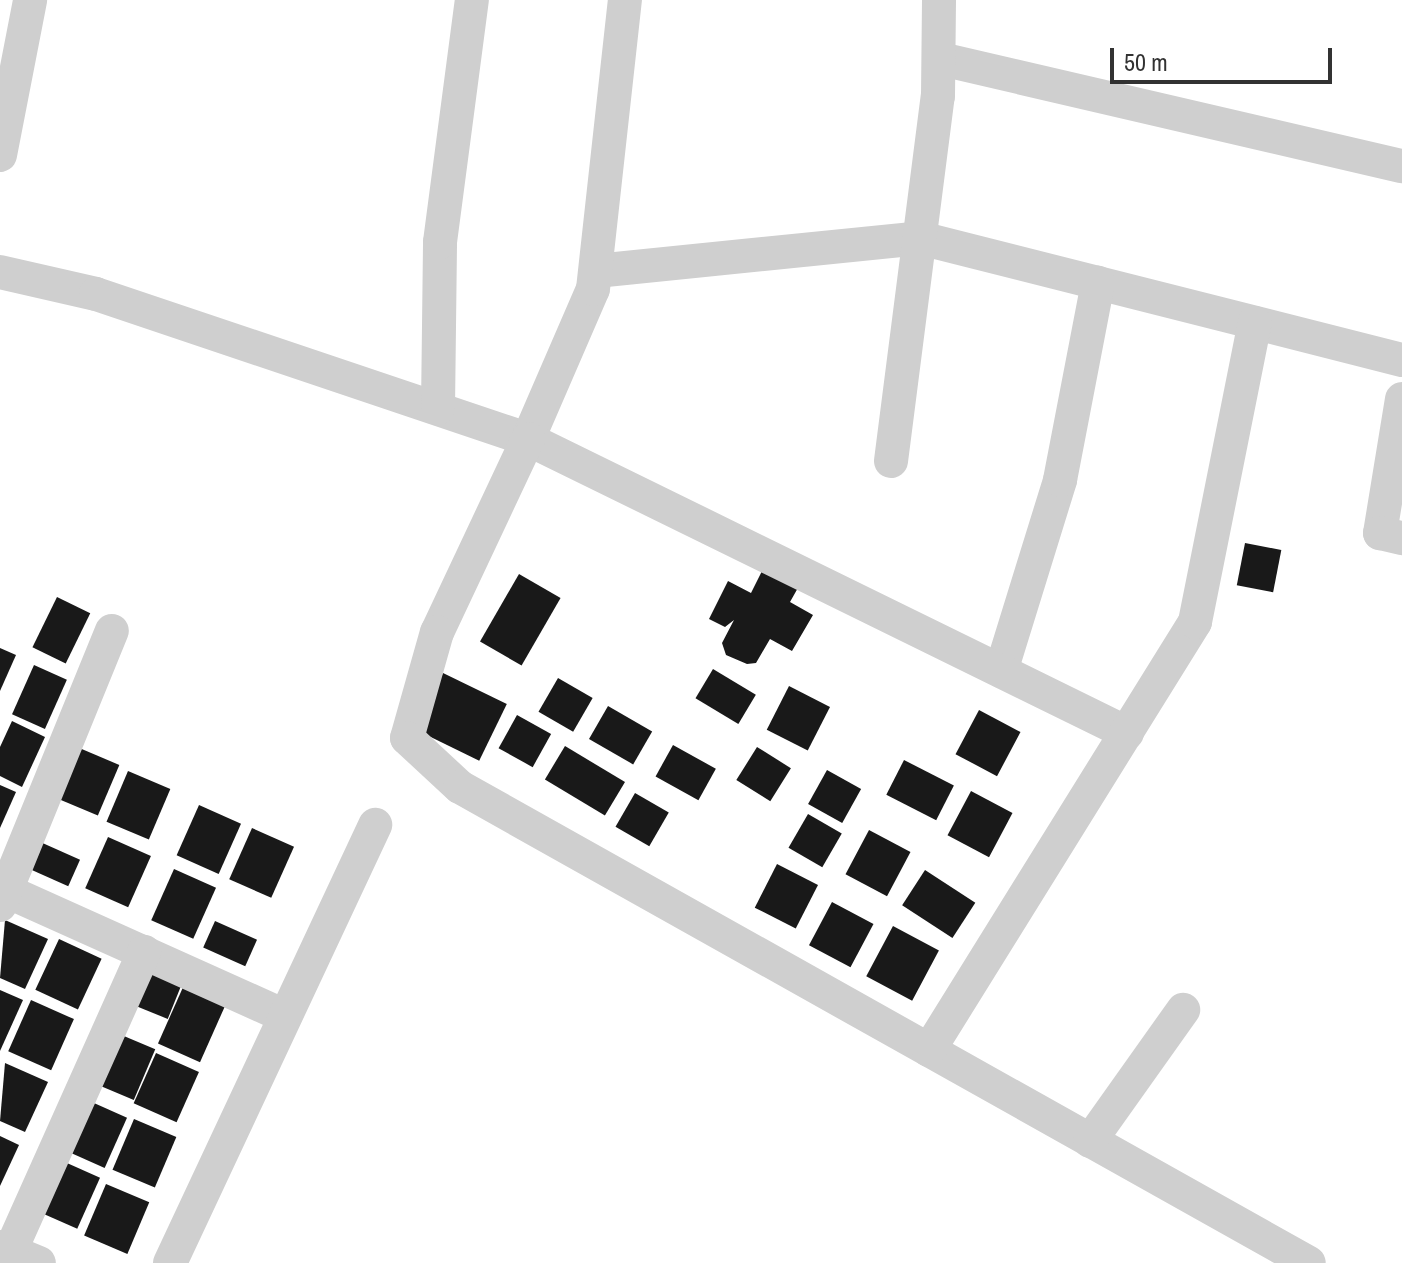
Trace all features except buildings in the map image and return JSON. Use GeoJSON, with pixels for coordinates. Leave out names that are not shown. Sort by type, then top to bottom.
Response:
{"type":"FeatureCollection","features":[{"type":"Feature","properties":{"kind":"street"},"geometry":{"type":"LineString","coordinates":[[0,155],[9,61],[30,0]]}},
{"type":"Feature","properties":{"kind":"street"},"geometry":{"type":"LineString","coordinates":[[438,408],[440,242],[472,0]]}},
{"type":"Feature","properties":{"kind":"street"},"geometry":{"type":"LineString","coordinates":[[625,0],[596,271],[528,439],[437,632],[407,738],[460,787],[1309,1263]]}},
{"type":"Feature","properties":{"kind":"street"},"geometry":{"type":"LineString","coordinates":[[891,461],[941,59],[939,0]]}},
{"type":"Feature","properties":{"kind":"street"},"geometry":{"type":"LineString","coordinates":[[941,59],[1402,166]]}},
{"type":"Feature","properties":{"kind":"street"},"geometry":{"type":"LineString","coordinates":[[596,271],[920,238],[1402,360]]}},
{"type":"Feature","properties":{"kind":"street"},"geometry":{"type":"LineString","coordinates":[[0,272],[96,294],[528,439],[1127,733]]}},
{"type":"Feature","properties":{"kind":"street"},"geometry":{"type":"LineString","coordinates":[[1001,671],[1060,480],[1098,283]]}},
{"type":"Feature","properties":{"kind":"street"},"geometry":{"type":"LineString","coordinates":[[929,1050],[1195,622],[1255,323]]}},
{"type":"Feature","properties":{"kind":"street"},"geometry":{"type":"LineString","coordinates":[[1402,399],[1380,533],[1402,538]]}},
{"type":"Feature","properties":{"kind":"street"},"geometry":{"type":"LineString","coordinates":[[112,631],[2,894],[144,952],[285,1016]]}},
{"type":"Feature","properties":{"kind":"street"},"geometry":{"type":"LineString","coordinates":[[170,1263],[375,825]]}},
{"type":"Feature","properties":{"kind":"street"},"geometry":{"type":"LineString","coordinates":[[14,1256],[144,952]]}},
{"type":"Feature","properties":{"kind":"street"},"geometry":{"type":"LineString","coordinates":[[1090,1141],[1183,1010]]}}]}
